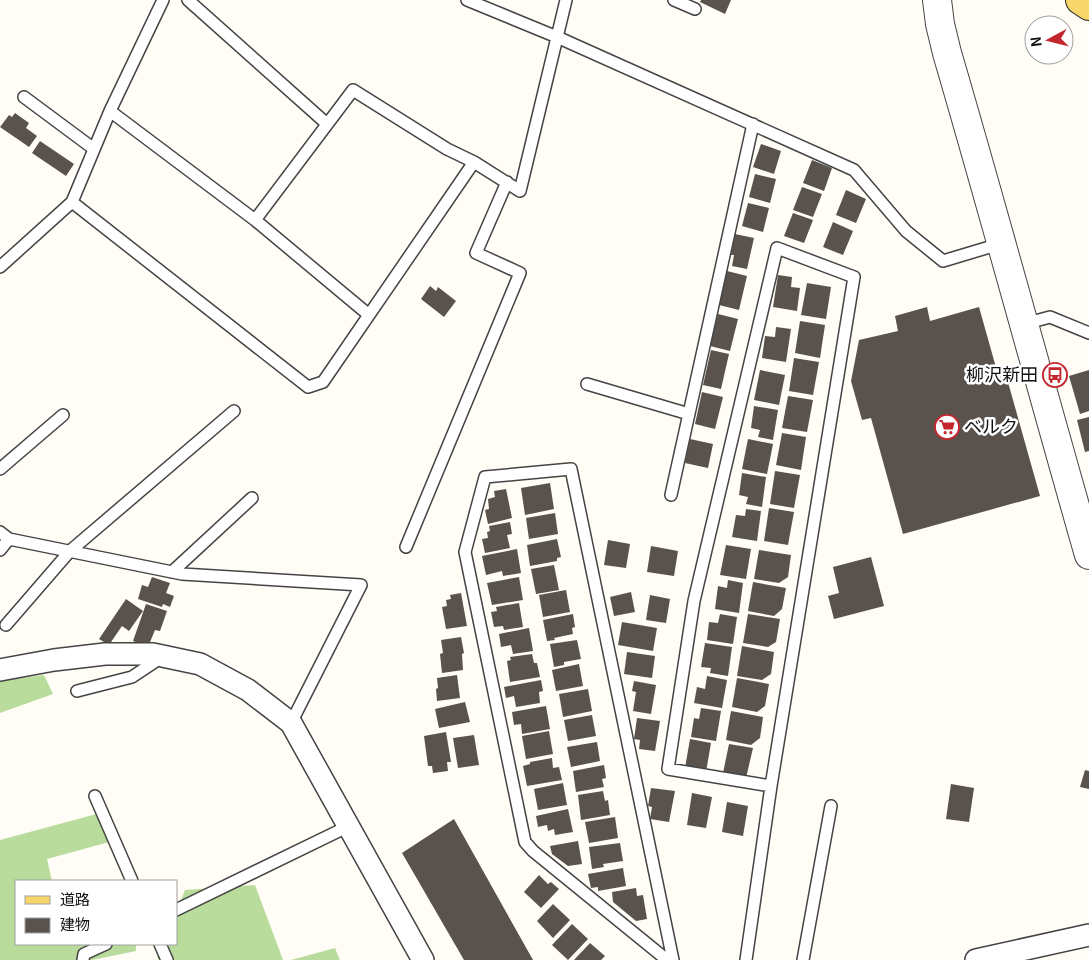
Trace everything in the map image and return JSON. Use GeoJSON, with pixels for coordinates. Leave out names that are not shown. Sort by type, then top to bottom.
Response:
{"type":"FeatureCollection","features":[{"type":"Feature","properties":{"kind":"main road"},"geometry":{"type":"LineString","coordinates":[[1080,0],[1089,6]]}},
{"type":"Feature","properties":{"kind":"street"},"geometry":{"type":"LineString","coordinates":[[937,0],[940,24],[947,53],[1003,243],[1089,555]]}},
{"type":"Feature","properties":{"kind":"street"},"geometry":{"type":"LineString","coordinates":[[0,670],[54,660],[104,654],[153,654],[200,664],[248,690],[291,723],[423,960]]}},
{"type":"Feature","properties":{"kind":"street"},"geometry":{"type":"LineString","coordinates":[[976,960],[1089,935]]}},
{"type":"Feature","properties":{"kind":"lane"},"geometry":{"type":"LineString","coordinates":[[0,267],[72,202],[110,111],[163,0]]}},
{"type":"Feature","properties":{"kind":"lane"},"geometry":{"type":"LineString","coordinates":[[188,0],[327,124]]}},
{"type":"Feature","properties":{"kind":"lane"},"geometry":{"type":"LineString","coordinates":[[466,0],[556,37],[854,170],[906,231],[943,261],[1003,243]]}},
{"type":"Feature","properties":{"kind":"lane"},"geometry":{"type":"LineString","coordinates":[[255,220],[353,90],[447,149],[474,162],[520,191],[566,0]]}},
{"type":"Feature","properties":{"kind":"lane"},"geometry":{"type":"LineString","coordinates":[[674,0],[695,9]]}},
{"type":"Feature","properties":{"kind":"lane"},"geometry":{"type":"LineString","coordinates":[[24,97],[94,149]]}},
{"type":"Feature","properties":{"kind":"lane"},"geometry":{"type":"LineString","coordinates":[[110,111],[255,220],[369,315]]}},
{"type":"Feature","properties":{"kind":"lane"},"geometry":{"type":"LineString","coordinates":[[671,495],[753,124]]}},
{"type":"Feature","properties":{"kind":"lane"},"geometry":{"type":"LineString","coordinates":[[72,202],[308,387],[323,382],[474,162]]}},
{"type":"Feature","properties":{"kind":"lane"},"geometry":{"type":"LineString","coordinates":[[406,547],[520,273],[476,252],[506,182]]}},
{"type":"Feature","properties":{"kind":"lane"},"geometry":{"type":"LineString","coordinates":[[746,960],[771,786],[854,277],[777,248],[694,601],[668,769],[771,786]]}},
{"type":"Feature","properties":{"kind":"lane"},"geometry":{"type":"LineString","coordinates":[[1024,324],[1050,317],[1089,333]]}},
{"type":"Feature","properties":{"kind":"lane"},"geometry":{"type":"LineString","coordinates":[[587,384],[689,414]]}},
{"type":"Feature","properties":{"kind":"lane"},"geometry":{"type":"LineString","coordinates":[[6,625],[70,551],[234,411]]}},
{"type":"Feature","properties":{"kind":"lane"},"geometry":{"type":"LineString","coordinates":[[0,469],[63,415]]}},
{"type":"Feature","properties":{"kind":"lane"},"geometry":{"type":"LineString","coordinates":[[668,960],[532,851],[525,842],[465,552],[485,477],[571,469],[673,960]]}},
{"type":"Feature","properties":{"kind":"lane"},"geometry":{"type":"LineString","coordinates":[[172,572],[252,498]]}},
{"type":"Feature","properties":{"kind":"lane"},"geometry":{"type":"LineString","coordinates":[[0,550],[5,536],[182,574],[361,585],[291,723]]}},
{"type":"Feature","properties":{"kind":"lane"},"geometry":{"type":"LineString","coordinates":[[77,691],[132,677],[163,656]]}},
{"type":"Feature","properties":{"kind":"lane"},"geometry":{"type":"LineString","coordinates":[[95,796],[132,880]]}},
{"type":"Feature","properties":{"kind":"lane"},"geometry":{"type":"LineString","coordinates":[[803,960],[830,806]]}},
{"type":"Feature","properties":{"kind":"lane"},"geometry":{"type":"LineString","coordinates":[[178,909],[349,826]]}},
{"type":"Feature","properties":{"kind":"lane"},"geometry":{"type":"LineString","coordinates":[[83,960],[84,954],[104,945]]}},
{"type":"Feature","properties":{"kind":"lane"},"geometry":{"type":"LineString","coordinates":[[160,945],[167,960]]}},
{"type":"Feature","properties":{"kind":"green space"},"geometry":{"type":"Polygon","coordinates":[[[44,675],[53,694],[0,713],[0,681],[44,675]]]}},
{"type":"Feature","properties":{"kind":"green space"},"geometry":{"type":"Polygon","coordinates":[[[104,812],[113,841],[47,859],[52,880],[15,880],[15,945],[136,945],[136,951],[92,960],[0,960],[0,840],[104,812]]]}},
{"type":"Feature","properties":{"kind":"green space"},"geometry":{"type":"Polygon","coordinates":[[[255,885],[283,960],[159,960],[157,957],[163,945],[178,945],[178,907],[185,890],[255,885]]]}},
{"type":"Feature","properties":{"kind":"green space"},"geometry":{"type":"Polygon","coordinates":[[[335,948],[340,960],[291,960],[335,948]]]}},
{"type":"Feature","properties":{"kind":"building"},"geometry":{"type":"Polygon","coordinates":[[[701,0],[731,0],[725,14],[700,2],[701,0]]]}},
{"type":"Feature","properties":{"kind":"building"},"geometry":{"type":"Polygon","coordinates":[[[15,113],[29,123],[26,128],[37,136],[29,147],[0,127],[9,115],[12,117],[15,113]]]}},
{"type":"Feature","properties":{"kind":"building"},"geometry":{"type":"Polygon","coordinates":[[[40,141],[74,164],[66,176],[32,153],[40,141]]]}},
{"type":"Feature","properties":{"kind":"building"},"geometry":{"type":"Polygon","coordinates":[[[761,144],[781,151],[774,174],[753,167],[761,144]]]}},
{"type":"Feature","properties":{"kind":"building"},"geometry":{"type":"Polygon","coordinates":[[[812,160],[832,168],[824,191],[803,183],[812,160]]]}},
{"type":"Feature","properties":{"kind":"building"},"geometry":{"type":"Polygon","coordinates":[[[755,174],[776,179],[770,203],[749,197],[755,174]]]}},
{"type":"Feature","properties":{"kind":"building"},"geometry":{"type":"Polygon","coordinates":[[[802,187],[822,194],[813,217],[793,210],[802,187]]]}},
{"type":"Feature","properties":{"kind":"building"},"geometry":{"type":"Polygon","coordinates":[[[846,190],[866,199],[856,223],[836,215],[846,190]]]}},
{"type":"Feature","properties":{"kind":"building"},"geometry":{"type":"Polygon","coordinates":[[[748,203],[769,208],[763,232],[742,226],[748,203]]]}},
{"type":"Feature","properties":{"kind":"building"},"geometry":{"type":"Polygon","coordinates":[[[793,213],[813,220],[804,243],[784,236],[793,213]]]}},
{"type":"Feature","properties":{"kind":"building"},"geometry":{"type":"Polygon","coordinates":[[[833,222],[853,231],[843,255],[823,247],[833,222]]]}},
{"type":"Feature","properties":{"kind":"building"},"geometry":{"type":"Polygon","coordinates":[[[735,234],[754,238],[747,269],[732,266],[734,255],[731,255],[735,234]]]}},
{"type":"Feature","properties":{"kind":"building"},"geometry":{"type":"Polygon","coordinates":[[[727,271],[747,276],[739,310],[719,305],[727,271]]]}},
{"type":"Feature","properties":{"kind":"building"},"geometry":{"type":"Polygon","coordinates":[[[778,275],[792,277],[791,287],[800,288],[797,311],[773,307],[778,275]]]}},
{"type":"Feature","properties":{"kind":"building"},"geometry":{"type":"Polygon","coordinates":[[[807,283],[831,287],[826,319],[801,315],[807,283]]]}},
{"type":"Feature","properties":{"kind":"building"},"geometry":{"type":"Polygon","coordinates":[[[430,286],[436,291],[438,287],[456,301],[444,317],[421,299],[430,286]]]}},
{"type":"Feature","properties":{"kind":"building","name":"ベルク"},"geometry":{"type":"Polygon","coordinates":[[[927,307],[930,321],[979,307],[997,371],[1004,368],[1040,496],[903,534],[871,418],[862,420],[851,381],[859,340],[898,331],[895,316],[927,307]]]}},
{"type":"Feature","properties":{"kind":"building"},"geometry":{"type":"Polygon","coordinates":[[[718,314],[738,319],[730,351],[710,346],[718,314]]]}},
{"type":"Feature","properties":{"kind":"building"},"geometry":{"type":"Polygon","coordinates":[[[800,321],[825,325],[820,358],[795,353],[800,321]]]}},
{"type":"Feature","properties":{"kind":"building"},"geometry":{"type":"Polygon","coordinates":[[[776,327],[791,329],[786,362],[762,358],[765,336],[775,337],[776,327]]]}},
{"type":"Feature","properties":{"kind":"building"},"geometry":{"type":"Polygon","coordinates":[[[711,350],[729,354],[721,389],[703,385],[711,350]]]}},
{"type":"Feature","properties":{"kind":"building"},"geometry":{"type":"Polygon","coordinates":[[[794,358],[819,362],[813,395],[789,391],[794,358]]]}},
{"type":"Feature","properties":{"kind":"building"},"geometry":{"type":"Polygon","coordinates":[[[760,370],[785,375],[779,405],[754,400],[760,370]]]}},
{"type":"Feature","properties":{"kind":"building"},"geometry":{"type":"Polygon","coordinates":[[[1089,370],[1089,411],[1080,414],[1069,376],[1089,370]]]}},
{"type":"Feature","properties":{"kind":"building"},"geometry":{"type":"Polygon","coordinates":[[[702,392],[723,397],[715,429],[695,424],[702,392]]]}},
{"type":"Feature","properties":{"kind":"building"},"geometry":{"type":"Polygon","coordinates":[[[788,396],[813,400],[807,432],[782,428],[788,396]]]}},
{"type":"Feature","properties":{"kind":"building"},"geometry":{"type":"Polygon","coordinates":[[[754,406],[778,410],[773,440],[758,437],[760,430],[751,428],[754,406]]]}},
{"type":"Feature","properties":{"kind":"building"},"geometry":{"type":"Polygon","coordinates":[[[1089,417],[1089,451],[1085,452],[1077,420],[1089,417]]]}},
{"type":"Feature","properties":{"kind":"building"},"geometry":{"type":"Polygon","coordinates":[[[782,433],[806,437],[801,470],[776,465],[782,433]]]}},
{"type":"Feature","properties":{"kind":"building"},"geometry":{"type":"Polygon","coordinates":[[[690,439],[713,444],[708,468],[685,463],[690,439]]]}},
{"type":"Feature","properties":{"kind":"building"},"geometry":{"type":"Polygon","coordinates":[[[748,439],[773,444],[767,474],[742,469],[748,439]]]}},
{"type":"Feature","properties":{"kind":"building"},"geometry":{"type":"Polygon","coordinates":[[[775,471],[800,475],[794,508],[770,504],[775,471]]]}},
{"type":"Feature","properties":{"kind":"building"},"geometry":{"type":"Polygon","coordinates":[[[742,473],[766,477],[762,507],[746,504],[748,497],[739,495],[742,473]]]}},
{"type":"Feature","properties":{"kind":"building"},"geometry":{"type":"Polygon","coordinates":[[[550,483],[554,509],[525,515],[521,488],[550,483]]]}},
{"type":"Feature","properties":{"kind":"building"},"geometry":{"type":"Polygon","coordinates":[[[506,489],[512,518],[488,524],[485,510],[489,509],[488,499],[495,497],[494,491],[506,489]]]}},
{"type":"Feature","properties":{"kind":"building"},"geometry":{"type":"Polygon","coordinates":[[[769,508],[794,512],[788,545],[764,541],[769,508]]]}},
{"type":"Feature","properties":{"kind":"building"},"geometry":{"type":"Polygon","coordinates":[[[746,509],[761,511],[757,541],[732,537],[736,515],[745,516],[746,509]]]}},
{"type":"Feature","properties":{"kind":"building"},"geometry":{"type":"Polygon","coordinates":[[[555,513],[558,534],[529,539],[526,518],[555,513]]]}},
{"type":"Feature","properties":{"kind":"building"},"geometry":{"type":"Polygon","coordinates":[[[510,522],[512,534],[507,535],[510,548],[485,553],[482,539],[488,538],[489,526],[510,522]]]}},
{"type":"Feature","properties":{"kind":"building"},"geometry":{"type":"Polygon","coordinates":[[[557,539],[561,557],[557,558],[557,561],[530,566],[527,545],[557,539]]]}},
{"type":"Feature","properties":{"kind":"building"},"geometry":{"type":"Polygon","coordinates":[[[608,540],[630,544],[626,568],[604,565],[608,540]]]}},
{"type":"Feature","properties":{"kind":"building"},"geometry":{"type":"Polygon","coordinates":[[[726,545],[751,549],[746,579],[720,575],[726,545]]]}},
{"type":"Feature","properties":{"kind":"building"},"geometry":{"type":"Polygon","coordinates":[[[651,546],[678,551],[674,576],[647,572],[651,546]]]}},
{"type":"Feature","properties":{"kind":"building"},"geometry":{"type":"Polygon","coordinates":[[[517,549],[521,573],[503,576],[502,571],[486,575],[482,556],[517,549]]]}},
{"type":"Feature","properties":{"kind":"building"},"geometry":{"type":"Polygon","coordinates":[[[759,550],[791,555],[788,577],[779,583],[754,579],[759,550]]]}},
{"type":"Feature","properties":{"kind":"building"},"geometry":{"type":"Polygon","coordinates":[[[871,557],[884,606],[834,619],[828,596],[839,593],[833,567],[871,557]]]}},
{"type":"Feature","properties":{"kind":"building"},"geometry":{"type":"Polygon","coordinates":[[[554,565],[559,590],[536,594],[531,569],[554,565]]]}},
{"type":"Feature","properties":{"kind":"building"},"geometry":{"type":"Polygon","coordinates":[[[152,577],[170,583],[166,593],[174,596],[170,607],[163,604],[162,607],[138,599],[142,585],[148,587],[152,577]]]}},
{"type":"Feature","properties":{"kind":"building"},"geometry":{"type":"Polygon","coordinates":[[[519,577],[523,600],[492,605],[487,583],[519,577]]]}},
{"type":"Feature","properties":{"kind":"building"},"geometry":{"type":"Polygon","coordinates":[[[728,580],[743,583],[739,613],[715,609],[718,586],[727,588],[728,580]]]}},
{"type":"Feature","properties":{"kind":"building"},"geometry":{"type":"Polygon","coordinates":[[[753,582],[786,588],[782,609],[774,616],[748,611],[753,582]]]}},
{"type":"Feature","properties":{"kind":"building"},"geometry":{"type":"Polygon","coordinates":[[[566,590],[570,612],[543,617],[539,595],[566,590]]]}},
{"type":"Feature","properties":{"kind":"building"},"geometry":{"type":"Polygon","coordinates":[[[631,592],[635,612],[614,616],[610,597],[631,592]]]}},
{"type":"Feature","properties":{"kind":"building"},"geometry":{"type":"Polygon","coordinates":[[[461,593],[467,626],[446,629],[442,607],[447,606],[446,600],[451,599],[450,595],[461,593]]]}},
{"type":"Feature","properties":{"kind":"building"},"geometry":{"type":"Polygon","coordinates":[[[650,595],[670,599],[666,623],[646,620],[650,595]]]}},
{"type":"Feature","properties":{"kind":"building"},"geometry":{"type":"Polygon","coordinates":[[[126,599],[143,611],[129,631],[122,626],[109,645],[99,639],[126,599]]]}},
{"type":"Feature","properties":{"kind":"building"},"geometry":{"type":"Polygon","coordinates":[[[519,603],[523,627],[504,630],[503,626],[494,627],[491,612],[497,611],[496,607],[519,603]]]}},
{"type":"Feature","properties":{"kind":"building"},"geometry":{"type":"Polygon","coordinates":[[[146,604],[167,611],[160,631],[155,630],[148,647],[133,641],[146,604]]]}},
{"type":"Feature","properties":{"kind":"building"},"geometry":{"type":"Polygon","coordinates":[[[573,614],[575,627],[572,628],[573,634],[547,641],[543,620],[573,614]]]}},
{"type":"Feature","properties":{"kind":"building"},"geometry":{"type":"Polygon","coordinates":[[[720,614],[737,617],[733,644],[707,640],[709,622],[718,623],[720,614]]]}},
{"type":"Feature","properties":{"kind":"building"},"geometry":{"type":"Polygon","coordinates":[[[748,614],[780,619],[776,642],[768,647],[743,643],[748,614]]]}},
{"type":"Feature","properties":{"kind":"building"},"geometry":{"type":"Polygon","coordinates":[[[622,622],[657,628],[653,651],[618,645],[622,622]]]}},
{"type":"Feature","properties":{"kind":"building"},"geometry":{"type":"Polygon","coordinates":[[[529,628],[533,651],[513,654],[511,645],[501,647],[499,634],[529,628]]]}},
{"type":"Feature","properties":{"kind":"building"},"geometry":{"type":"Polygon","coordinates":[[[461,637],[464,653],[462,654],[463,670],[442,673],[440,654],[443,653],[441,640],[461,637]]]}},
{"type":"Feature","properties":{"kind":"building"},"geometry":{"type":"Polygon","coordinates":[[[577,640],[581,659],[564,662],[564,665],[554,667],[550,644],[577,640]]]}},
{"type":"Feature","properties":{"kind":"building"},"geometry":{"type":"Polygon","coordinates":[[[705,643],[732,647],[728,676],[710,673],[711,668],[701,667],[705,643]]]}},
{"type":"Feature","properties":{"kind":"building"},"geometry":{"type":"Polygon","coordinates":[[[742,646],[774,652],[771,674],[762,680],[737,676],[742,646]]]}},
{"type":"Feature","properties":{"kind":"building"},"geometry":{"type":"Polygon","coordinates":[[[627,652],[655,656],[652,678],[624,674],[627,652]]]}},
{"type":"Feature","properties":{"kind":"building"},"geometry":{"type":"Polygon","coordinates":[[[532,654],[534,663],[537,663],[540,677],[510,682],[507,661],[511,660],[510,657],[532,654]]]}},
{"type":"Feature","properties":{"kind":"building"},"geometry":{"type":"Polygon","coordinates":[[[579,664],[583,686],[556,691],[552,670],[579,664]]]}},
{"type":"Feature","properties":{"kind":"building"},"geometry":{"type":"Polygon","coordinates":[[[457,675],[460,698],[437,701],[437,678],[457,675]]]}},
{"type":"Feature","properties":{"kind":"building"},"geometry":{"type":"Polygon","coordinates":[[[707,676],[727,680],[722,708],[694,703],[697,687],[705,689],[707,676]]]}},
{"type":"Feature","properties":{"kind":"building"},"geometry":{"type":"Polygon","coordinates":[[[737,678],[769,684],[765,706],[757,712],[732,707],[737,678]]]}},
{"type":"Feature","properties":{"kind":"building"},"geometry":{"type":"Polygon","coordinates":[[[541,680],[543,691],[539,692],[540,703],[516,707],[514,696],[506,698],[504,687],[541,680]]]}},
{"type":"Feature","properties":{"kind":"building"},"geometry":{"type":"Polygon","coordinates":[[[634,681],[656,685],[651,714],[633,711],[636,692],[632,691],[634,681]]]}},
{"type":"Feature","properties":{"kind":"building"},"geometry":{"type":"Polygon","coordinates":[[[588,689],[592,711],[563,717],[559,694],[588,689]]]}},
{"type":"Feature","properties":{"kind":"building"},"geometry":{"type":"Polygon","coordinates":[[[465,702],[470,722],[439,728],[435,709],[465,702]]]}},
{"type":"Feature","properties":{"kind":"building"},"geometry":{"type":"Polygon","coordinates":[[[546,706],[550,729],[522,734],[521,724],[514,725],[512,712],[546,706]]]}},
{"type":"Feature","properties":{"kind":"building"},"geometry":{"type":"Polygon","coordinates":[[[701,708],[721,711],[716,741],[691,737],[694,718],[699,719],[701,708]]]}},
{"type":"Feature","properties":{"kind":"building"},"geometry":{"type":"Polygon","coordinates":[[[731,711],[763,717],[760,738],[751,745],[726,740],[731,711]]]}},
{"type":"Feature","properties":{"kind":"building"},"geometry":{"type":"Polygon","coordinates":[[[592,715],[596,736],[568,741],[564,720],[592,715]]]}},
{"type":"Feature","properties":{"kind":"building"},"geometry":{"type":"Polygon","coordinates":[[[637,718],[660,721],[655,751],[639,749],[640,740],[634,739],[637,718]]]}},
{"type":"Feature","properties":{"kind":"building"},"geometry":{"type":"Polygon","coordinates":[[[549,731],[553,754],[526,759],[522,736],[549,731]]]}},
{"type":"Feature","properties":{"kind":"building"},"geometry":{"type":"Polygon","coordinates":[[[446,732],[451,762],[447,762],[448,771],[433,773],[432,766],[428,766],[424,736],[446,732]]]}},
{"type":"Feature","properties":{"kind":"building"},"geometry":{"type":"Polygon","coordinates":[[[474,735],[479,765],[458,768],[453,738],[474,735]]]}},
{"type":"Feature","properties":{"kind":"building"},"geometry":{"type":"Polygon","coordinates":[[[690,739],[711,743],[706,772],[685,768],[690,739]]]}},
{"type":"Feature","properties":{"kind":"building"},"geometry":{"type":"Polygon","coordinates":[[[597,742],[600,761],[571,767],[567,747],[597,742]]]}},
{"type":"Feature","properties":{"kind":"building"},"geometry":{"type":"Polygon","coordinates":[[[729,744],[753,748],[746,778],[723,773],[729,744]]]}},
{"type":"Feature","properties":{"kind":"building"},"geometry":{"type":"Polygon","coordinates":[[[552,758],[553,768],[559,767],[562,780],[527,786],[523,766],[530,764],[530,762],[552,758]]]}},
{"type":"Feature","properties":{"kind":"building"},"geometry":{"type":"Polygon","coordinates":[[[604,765],[606,778],[602,779],[604,787],[576,792],[573,771],[604,765]]]}},
{"type":"Feature","properties":{"kind":"building"},"geometry":{"type":"Polygon","coordinates":[[[1085,770],[1089,771],[1089,789],[1080,787],[1085,770]]]}},
{"type":"Feature","properties":{"kind":"building"},"geometry":{"type":"Polygon","coordinates":[[[563,783],[567,805],[538,810],[534,789],[563,783]]]}},
{"type":"Feature","properties":{"kind":"building"},"geometry":{"type":"Polygon","coordinates":[[[951,784],[974,788],[969,822],[946,819],[951,784]]]}},
{"type":"Feature","properties":{"kind":"building"},"geometry":{"type":"Polygon","coordinates":[[[651,788],[675,791],[669,822],[650,819],[652,807],[648,806],[651,788]]]}},
{"type":"Feature","properties":{"kind":"building"},"geometry":{"type":"Polygon","coordinates":[[[603,791],[605,801],[608,800],[610,815],[581,820],[578,795],[603,791]]]}},
{"type":"Feature","properties":{"kind":"building"},"geometry":{"type":"Polygon","coordinates":[[[692,793],[712,797],[706,828],[687,825],[692,793]]]}},
{"type":"Feature","properties":{"kind":"building"},"geometry":{"type":"Polygon","coordinates":[[[727,802],[748,806],[743,836],[722,832],[727,802]]]}},
{"type":"Feature","properties":{"kind":"building"},"geometry":{"type":"Polygon","coordinates":[[[568,809],[573,832],[555,835],[554,829],[548,831],[547,825],[538,827],[536,816],[568,809]]]}},
{"type":"Feature","properties":{"kind":"building"},"geometry":{"type":"Polygon","coordinates":[[[615,817],[618,838],[589,843],[585,822],[615,817]]]}},
{"type":"Feature","properties":{"kind":"building"},"geometry":{"type":"Polygon","coordinates":[[[454,819],[533,960],[464,960],[402,853],[454,819]]]}},
{"type":"Feature","properties":{"kind":"building"},"geometry":{"type":"Polygon","coordinates":[[[578,841],[582,864],[568,866],[552,854],[550,846],[578,841]]]}},
{"type":"Feature","properties":{"kind":"building"},"geometry":{"type":"Polygon","coordinates":[[[620,843],[623,861],[603,864],[604,867],[592,869],[589,847],[620,843]]]}},
{"type":"Feature","properties":{"kind":"building"},"geometry":{"type":"Polygon","coordinates":[[[623,868],[626,886],[598,891],[598,887],[591,888],[588,874],[623,868]]]}},
{"type":"Feature","properties":{"kind":"building"},"geometry":{"type":"Polygon","coordinates":[[[539,875],[548,884],[551,882],[559,889],[541,908],[524,892],[539,875]]]}},
{"type":"Feature","properties":{"kind":"building"},"geometry":{"type":"Polygon","coordinates":[[[636,888],[637,896],[643,895],[647,919],[636,921],[613,902],[612,892],[636,888]]]}},
{"type":"Feature","properties":{"kind":"building"},"geometry":{"type":"Polygon","coordinates":[[[553,904],[570,920],[553,938],[537,921],[553,904]]]}},
{"type":"Feature","properties":{"kind":"building"},"geometry":{"type":"Polygon","coordinates":[[[572,924],[588,939],[568,960],[552,945],[572,924]]]}},
{"type":"Feature","properties":{"kind":"building"},"geometry":{"type":"Polygon","coordinates":[[[590,943],[605,956],[601,960],[574,960],[590,943]]]}},
{"type":"Feature","properties":{"kind":"place","name":"柳沢新田"},"geometry":{"type":"Point","coordinates":[1055,375]}},
{"type":"Feature","properties":{"kind":"place","name":"ベルク"},"geometry":{"type":"Point","coordinates":[947,427]}}]}
